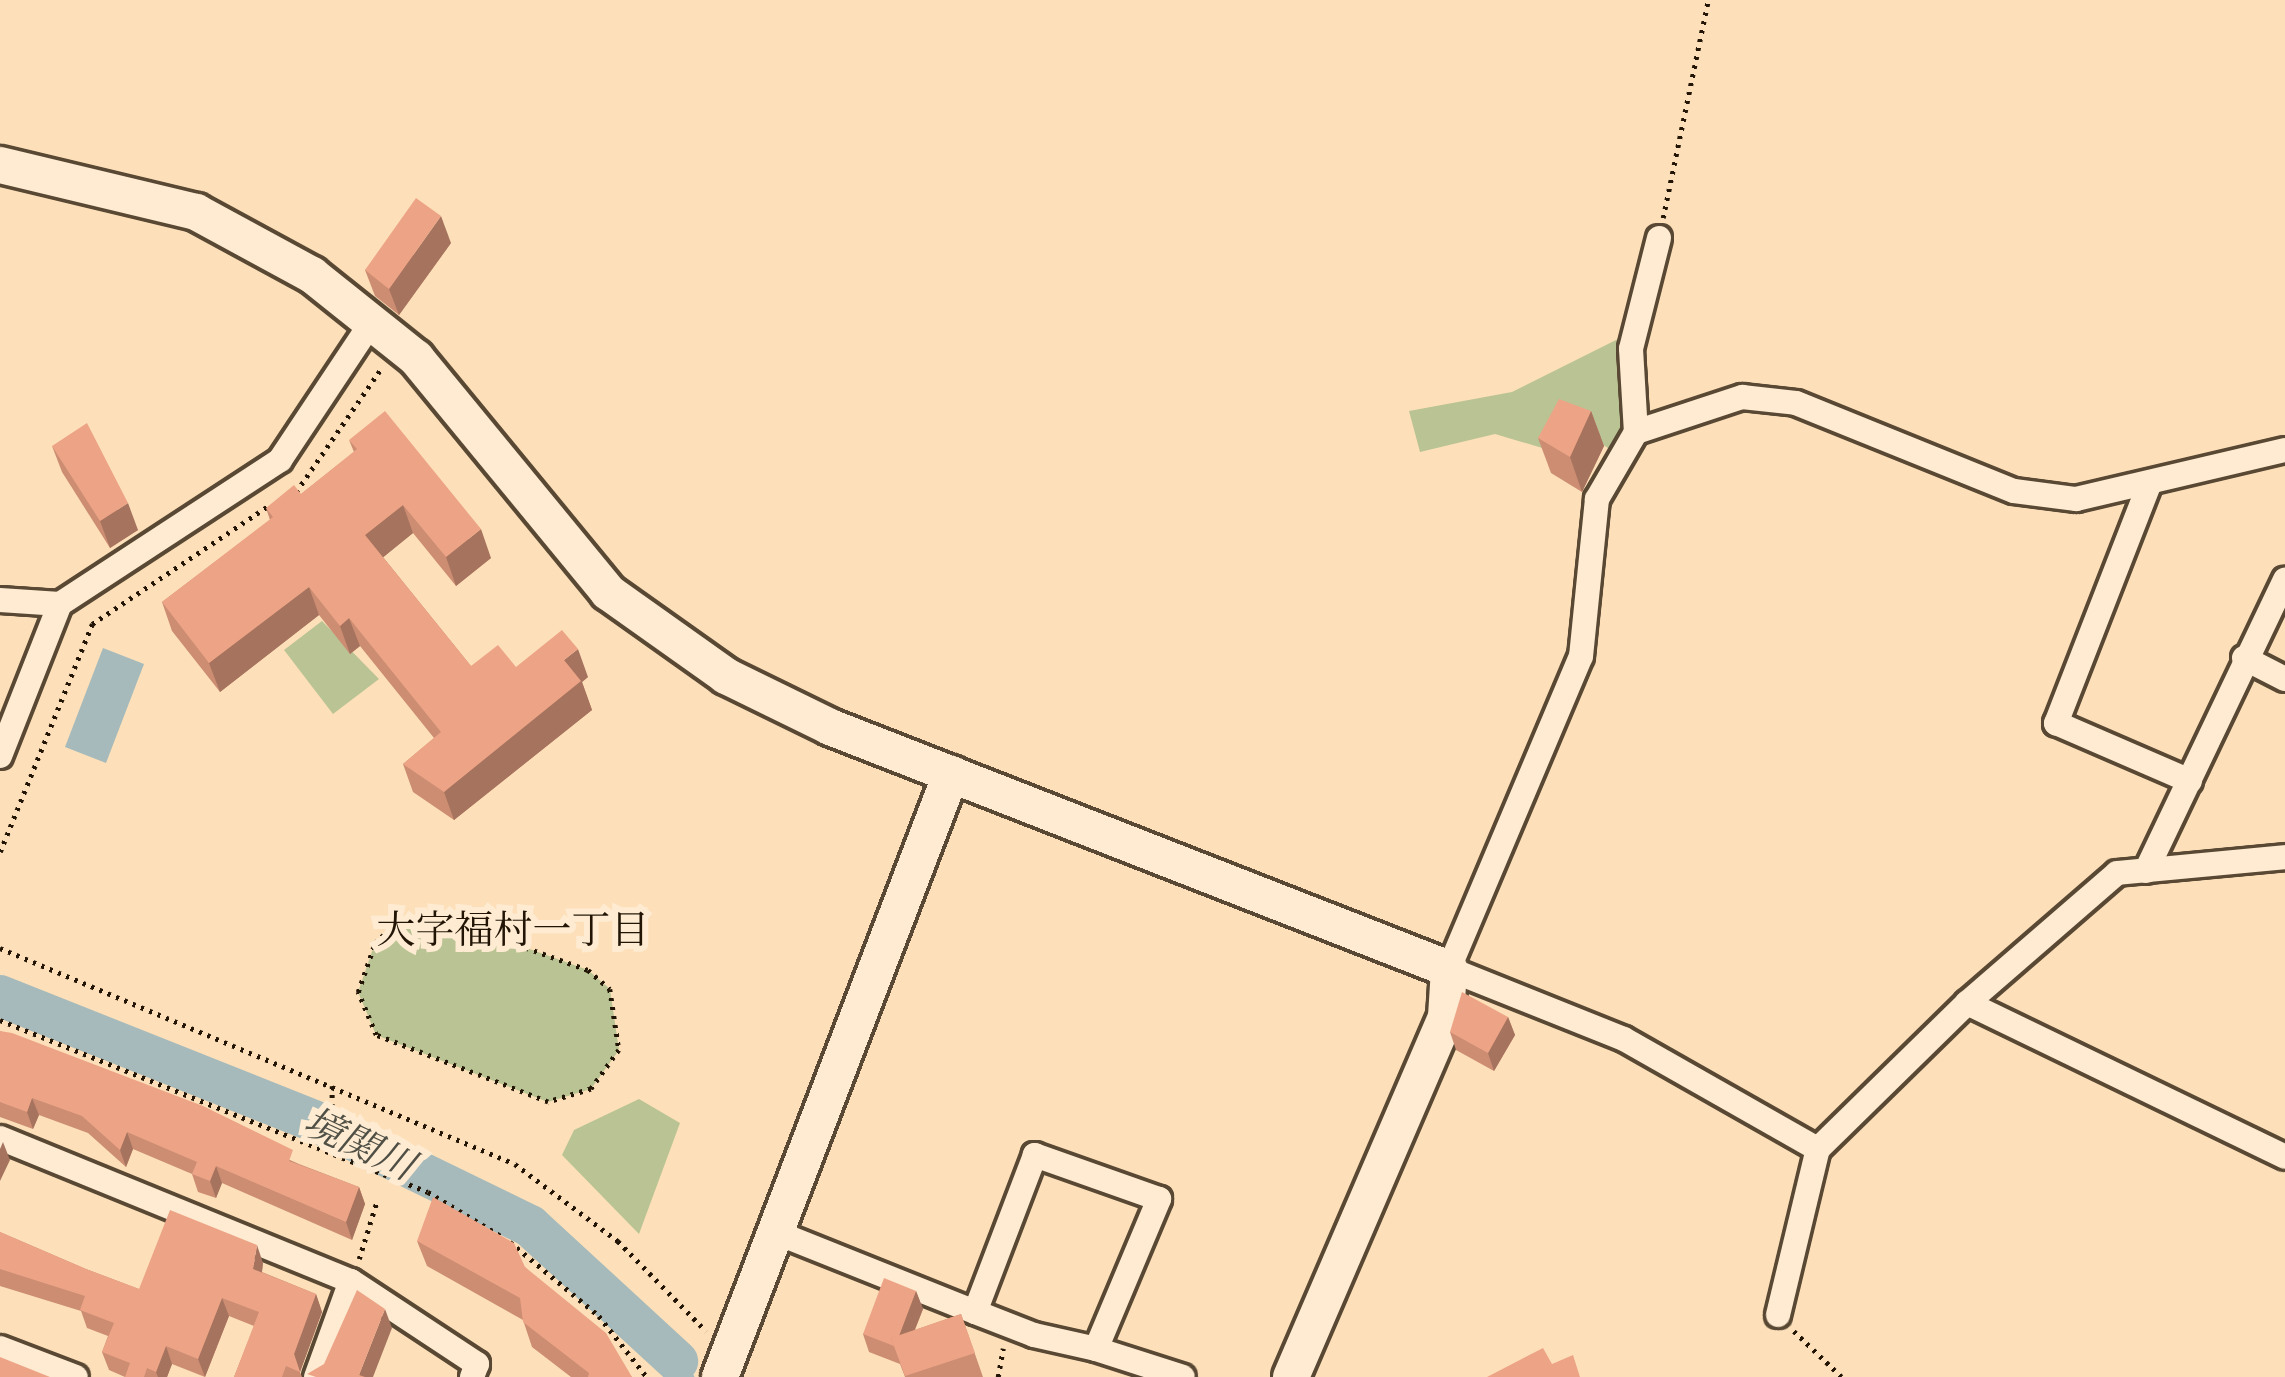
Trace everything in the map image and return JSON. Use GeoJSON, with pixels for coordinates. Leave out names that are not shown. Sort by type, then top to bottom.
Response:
{"type":"FeatureCollection","features":[{"type":"Feature","properties":{"kind":"street"},"geometry":{"type":"LineString","coordinates":[[0,165],[196,212],[262,242],[373,320],[450,397],[608,592],[779,704],[1624,1040],[1818,1149]]}},
{"type":"Feature","properties":{"kind":"street"},"geometry":{"type":"LineString","coordinates":[[1291,1377],[1446,1017],[1449,969],[1581,656],[1597,499],[1636,432],[1631,349],[1659,238]]}},
{"type":"Feature","properties":{"kind":"street"},"geometry":{"type":"LineString","coordinates":[[0,756],[60,604],[280,460],[373,320]]}},
{"type":"Feature","properties":{"kind":"street"},"geometry":{"type":"LineString","coordinates":[[1636,432],[1742,397],[1796,404],[2014,491],[2076,500],[2285,450]]}},
{"type":"Feature","properties":{"kind":"street"},"geometry":{"type":"LineString","coordinates":[[2149,485],[2056,723],[2190,781]]}},
{"type":"Feature","properties":{"kind":"street"},"geometry":{"type":"LineString","coordinates":[[2146,871],[2285,579]]}},
{"type":"Feature","properties":{"kind":"street"},"geometry":{"type":"LineString","coordinates":[[0,600],[60,604]]}},
{"type":"Feature","properties":{"kind":"street"},"geometry":{"type":"LineString","coordinates":[[2244,658],[2285,679]]}},
{"type":"Feature","properties":{"kind":"street"},"geometry":{"type":"LineString","coordinates":[[724,1367],[951,774]]}},
{"type":"Feature","properties":{"kind":"street"},"geometry":{"type":"LineString","coordinates":[[1778,1315],[1818,1149],[1967,1004],[2116,873],[2285,857]]}},
{"type":"Feature","properties":{"kind":"street"},"geometry":{"type":"LineString","coordinates":[[1967,1004],[2285,1157]]}},
{"type":"Feature","properties":{"kind":"street"},"geometry":{"type":"LineString","coordinates":[[0,1138],[351,1281],[477,1364],[472,1377]]}},
{"type":"Feature","properties":{"kind":"street"},"geometry":{"type":"LineString","coordinates":[[975,1312],[1035,1155],[1159,1199],[1096,1349]]}},
{"type":"Feature","properties":{"kind":"street"},"geometry":{"type":"LineString","coordinates":[[775,1232],[975,1312],[1183,1377]]}},
{"type":"Feature","properties":{"kind":"street"},"geometry":{"type":"LineString","coordinates":[[316,1377],[351,1281]]}},
{"type":"Feature","properties":{"kind":"street"},"geometry":{"type":"LineString","coordinates":[[0,1348],[76,1377]]}},
{"type":"Feature","properties":{"kind":"path"},"geometry":{"type":"LineString","coordinates":[[1659,238],[1708,0]]}},
{"type":"Feature","properties":{"kind":"path"},"geometry":{"type":"LineString","coordinates":[[0,852],[92,624],[310,481],[391,353]]}},
{"type":"Feature","properties":{"kind":"path"},"geometry":{"type":"LineString","coordinates":[[441,917],[588,970],[610,989],[619,1050],[591,1089],[548,1102],[376,1035],[358,992],[375,943],[395,924],[441,917]]}},
{"type":"Feature","properties":{"kind":"path"},"geometry":{"type":"LineString","coordinates":[[0,948],[332,1086],[563,1195],[724,1367]]}},
{"type":"Feature","properties":{"kind":"path"},"geometry":{"type":"LineString","coordinates":[[0,1020],[428,1192],[524,1251],[647,1377]]}},
{"type":"Feature","properties":{"kind":"path"},"geometry":{"type":"LineString","coordinates":[[332,1086],[332,1154]]}},
{"type":"Feature","properties":{"kind":"path"},"geometry":{"type":"LineString","coordinates":[[351,1281],[377,1201]]}},
{"type":"Feature","properties":{"kind":"path"},"geometry":{"type":"LineString","coordinates":[[1778,1315],[1842,1377]]}},
{"type":"Feature","properties":{"kind":"green space"},"geometry":{"type":"Polygon","coordinates":[[[1626,335],[1629,430],[1611,450],[1578,428],[1559,453],[1495,434],[1420,452],[1409,411],[1512,392],[1626,335]]]}},
{"type":"Feature","properties":{"kind":"green space"},"geometry":{"type":"Polygon","coordinates":[[[322,621],[379,679],[333,714],[284,650],[322,621]]]}},
{"type":"Feature","properties":{"kind":"green space"},"geometry":{"type":"Polygon","coordinates":[[[441,917],[588,970],[610,989],[619,1050],[591,1089],[548,1102],[376,1035],[358,992],[375,943],[395,924],[441,917]]]}},
{"type":"Feature","properties":{"kind":"green space"},"geometry":{"type":"Polygon","coordinates":[[[639,1099],[680,1123],[639,1234],[562,1155],[574,1130],[639,1099]]]}},
{"type":"Feature","properties":{"kind":"shaded area"},"geometry":{"type":"Polygon","coordinates":[[[103,648],[144,664],[106,763],[65,747],[103,648]]]}},
{"type":"Feature","properties":{"kind":"building"},"geometry":{"type":"Polygon","coordinates":[[[416,198],[441,216],[389,289],[365,270],[416,198]]]}},
{"type":"Feature","properties":{"kind":"building"},"geometry":{"type":"Polygon","coordinates":[[[1559,399],[1591,411],[1570,457],[1538,438],[1559,399]]]}},
{"type":"Feature","properties":{"kind":"building"},"geometry":{"type":"Polygon","coordinates":[[[385,411],[481,529],[446,557],[403,505],[365,535],[471,666],[498,645],[516,667],[562,630],[578,649],[564,660],[581,681],[444,792],[403,764],[441,732],[349,618],[340,626],[309,587],[209,663],[162,602],[273,517],[266,508],[294,485],[301,494],[357,449],[349,440],[385,411]]]}},
{"type":"Feature","properties":{"kind":"building"},"geometry":{"type":"Polygon","coordinates":[[[87,423],[128,503],[100,521],[52,446],[87,423]]]}},
{"type":"Feature","properties":{"kind":"building"},"geometry":{"type":"Polygon","coordinates":[[[1462,992],[1508,1017],[1488,1053],[1450,1032],[1462,992]]]}},
{"type":"Feature","properties":{"kind":"building"},"geometry":{"type":"Polygon","coordinates":[[[0,1031],[203,1106],[293,1150],[289,1161],[359,1187],[346,1222],[216,1166],[210,1181],[192,1174],[197,1162],[127,1132],[120,1150],[82,1116],[32,1098],[27,1112],[0,1102],[0,1031]]]}},
{"type":"Feature","properties":{"kind":"building"},"geometry":{"type":"Polygon","coordinates":[[[433,1197],[514,1243],[525,1267],[606,1333],[632,1377],[588,1377],[589,1373],[523,1322],[520,1298],[417,1241],[433,1197]]]}},
{"type":"Feature","properties":{"kind":"building"},"geometry":{"type":"Polygon","coordinates":[[[170,1210],[257,1245],[253,1269],[316,1294],[294,1354],[300,1372],[286,1366],[282,1377],[234,1377],[259,1312],[222,1298],[198,1359],[166,1346],[156,1372],[147,1368],[144,1377],[125,1377],[130,1363],[102,1352],[114,1323],[80,1310],[85,1296],[0,1269],[0,1232],[139,1289],[170,1210]]]}},
{"type":"Feature","properties":{"kind":"building"},"geometry":{"type":"Polygon","coordinates":[[[884,1278],[916,1291],[899,1336],[891,1338],[894,1346],[863,1334],[884,1278]]]}},
{"type":"Feature","properties":{"kind":"building"},"geometry":{"type":"Polygon","coordinates":[[[357,1290],[385,1309],[359,1375],[365,1377],[307,1374],[324,1364],[357,1290]]]}},
{"type":"Feature","properties":{"kind":"building"},"geometry":{"type":"Polygon","coordinates":[[[961,1314],[975,1353],[905,1376],[891,1338],[961,1314]]]}},
{"type":"Feature","properties":{"kind":"building"},"geometry":{"type":"Polygon","coordinates":[[[1543,1348],[1552,1364],[1573,1355],[1580,1377],[1487,1377],[1543,1348]]]}},
{"type":"Feature","properties":{"kind":"building"},"geometry":{"type":"Polygon","coordinates":[[[0,1357],[50,1377],[0,1377],[0,1357]]]}},
{"type":"Feature","properties":{"kind":"waterway","name":"境関川"},"geometry":{"type":"LineString","coordinates":[[0,996],[321,1124],[530,1226],[677,1361]]}},
{"type":"Feature","properties":{"kind":"waterway"},"geometry":{"type":"LineString","coordinates":[[677,1361],[690,1377]]}},
{"type":"Feature","properties":{"kind":"district","name":"大字福村一丁目"},"geometry":{"type":"Point","coordinates":[513,930]}}]}
